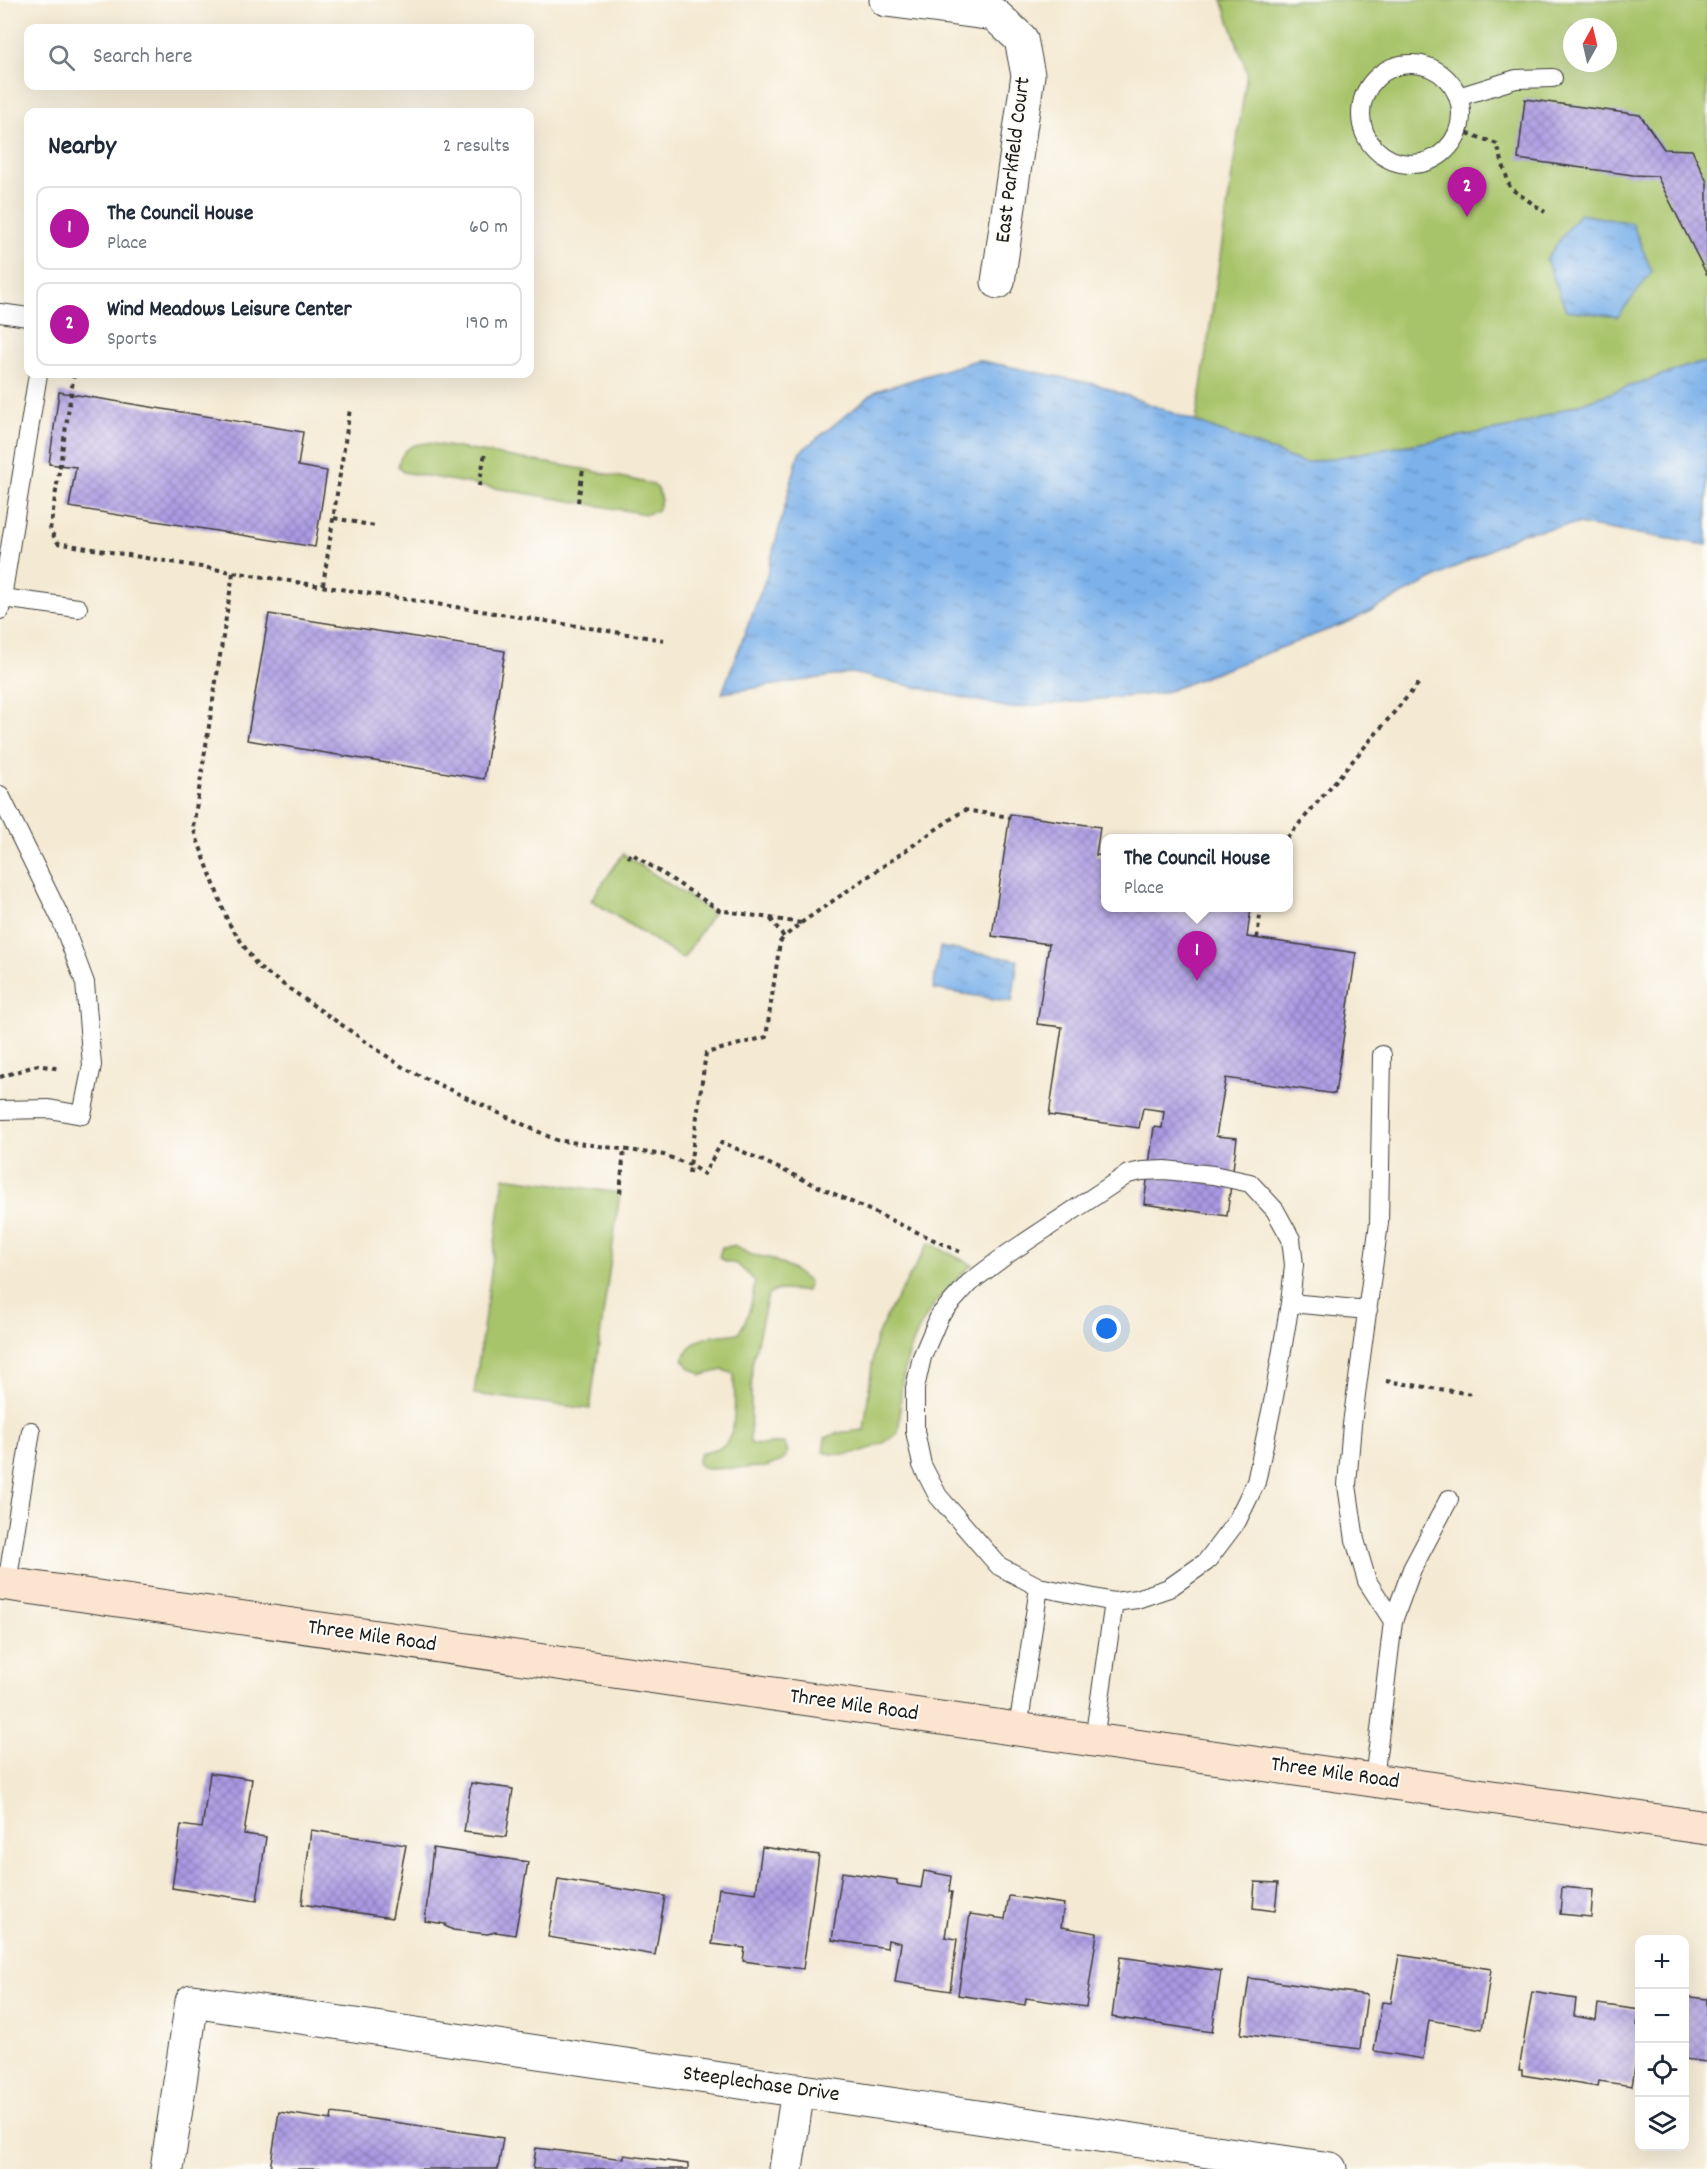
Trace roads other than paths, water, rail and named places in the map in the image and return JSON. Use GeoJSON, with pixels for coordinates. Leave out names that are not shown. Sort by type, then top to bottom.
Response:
{"type":"FeatureCollection","features":[{"type":"Feature","properties":{"kind":"street","name":"East Parkfield Court"},"geometry":{"type":"LineString","coordinates":[[886,0],[994,14],[1021,39],[1028,75],[999,282]]}},
{"type":"Feature","properties":{"kind":"street","name":"Three Mile Road"},"geometry":{"type":"LineString","coordinates":[[4,1584],[1707,1828]]}},
{"type":"Feature","properties":{"kind":"street","name":"Steeplechase Drive"},"geometry":{"type":"LineString","coordinates":[[166,2169],[192,2001],[1330,2169]]}},
{"type":"Feature","properties":{"kind":"street"},"geometry":{"type":"LineString","coordinates":[[786,2169],[798,2090]]}},
{"type":"Feature","properties":{"kind":"lane"},"geometry":{"type":"LineString","coordinates":[[1405,65],[1421,65],[1437,72],[1450,82],[1458,97],[1461,113],[1459,130],[1451,145],[1438,156],[1423,163],[1406,164],[1390,160],[1367,138],[1362,123],[1362,107],[1367,91],[1377,78],[1390,70],[1405,65]]}},
{"type":"Feature","properties":{"kind":"lane"},"geometry":{"type":"LineString","coordinates":[[1458,97],[1516,79],[1553,78]]}},
{"type":"Feature","properties":{"kind":"lane"},"geometry":{"type":"LineString","coordinates":[[0,313],[24,316]]}},
{"type":"Feature","properties":{"kind":"lane"},"geometry":{"type":"LineString","coordinates":[[37,378],[1,604],[78,608]]}},
{"type":"Feature","properties":{"kind":"lane"},"geometry":{"type":"LineString","coordinates":[[0,795],[61,919],[85,983],[92,1065],[82,1115],[49,1109],[0,1110]]}},
{"type":"Feature","properties":{"kind":"lane"},"geometry":{"type":"LineString","coordinates":[[1382,1055],[1379,1223],[1352,1424],[1347,1485],[1355,1540],[1367,1581],[1393,1621]]}},
{"type":"Feature","properties":{"kind":"lane"},"geometry":{"type":"LineString","coordinates":[[1165,1170],[1213,1175],[1250,1183],[1275,1210],[1291,1239],[1294,1265],[1274,1397],[1256,1482],[1237,1521],[1206,1562],[1169,1588],[1137,1599],[1114,1602],[1039,1587],[999,1566],[938,1496],[922,1465],[915,1431],[915,1388],[922,1357],[940,1315],[969,1283],[1009,1253],[1128,1174],[1165,1170]]}},
{"type":"Feature","properties":{"kind":"lane"},"geometry":{"type":"LineString","coordinates":[[1290,1303],[1368,1310]]}},
{"type":"Feature","properties":{"kind":"lane"},"geometry":{"type":"LineString","coordinates":[[4,1584],[31,1431]]}},
{"type":"Feature","properties":{"kind":"lane"},"geometry":{"type":"LineString","coordinates":[[1374,1780],[1393,1621],[1412,1569],[1449,1498]]}},
{"type":"Feature","properties":{"kind":"lane"},"geometry":{"type":"LineString","coordinates":[[1018,1729],[1039,1587]]}},
{"type":"Feature","properties":{"kind":"lane"},"geometry":{"type":"LineString","coordinates":[[1094,1740],[1114,1602]]}},
{"type":"Feature","properties":{"kind":"water"},"geometry":{"type":"Polygon","coordinates":[[[1579,214],[1632,223],[1652,272],[1618,317],[1566,310],[1546,259],[1579,214]]]}},
{"type":"Feature","properties":{"kind":"water"},"geometry":{"type":"Polygon","coordinates":[[[977,360],[1099,385],[1304,463],[1513,427],[1685,367],[1707,362],[1707,545],[1577,524],[1522,533],[1351,621],[1163,693],[1010,708],[852,673],[722,693],[766,578],[799,453],[876,391],[977,360]]]}},
{"type":"Feature","properties":{"kind":"water"},"geometry":{"type":"Polygon","coordinates":[[[940,947],[1018,960],[1012,1002],[933,989],[940,947]]]}},
{"type":"Feature","properties":{"kind":"place","name":"Wind Meadows Leisure Center"},"geometry":{"type":"Point","coordinates":[1467,217]}},
{"type":"Feature","properties":{"kind":"place","name":"The Council House"},"geometry":{"type":"Point","coordinates":[1197,981]}}]}
